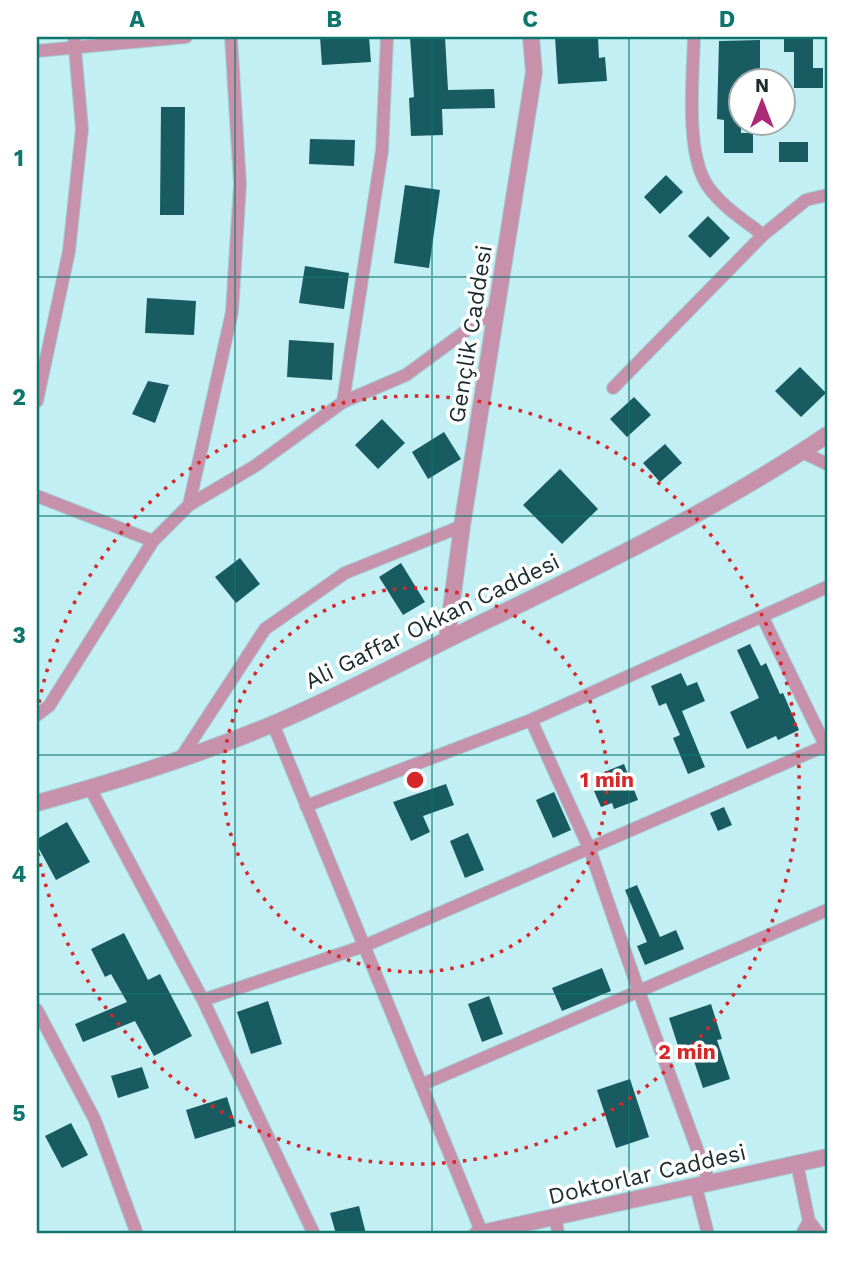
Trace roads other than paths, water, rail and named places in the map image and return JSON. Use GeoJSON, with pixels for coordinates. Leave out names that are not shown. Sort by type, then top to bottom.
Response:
{"type":"FeatureCollection","features":[{"type":"Feature","properties":{"kind":"street"},"geometry":{"type":"LineString","coordinates":[[37,51],[75,42],[186,37]]}},
{"type":"Feature","properties":{"kind":"street"},"geometry":{"type":"LineString","coordinates":[[189,505],[232,312],[240,184],[231,37]]}},
{"type":"Feature","properties":{"kind":"street"},"geometry":{"type":"LineString","coordinates":[[343,402],[382,151],[387,37]]}},
{"type":"Feature","properties":{"kind":"street","name":"Gençlik Caddesi"},"geometry":{"type":"LineString","coordinates":[[447,639],[462,526],[534,72],[531,37]]}},
{"type":"Feature","properties":{"kind":"street"},"geometry":{"type":"LineString","coordinates":[[694,37],[692,83],[697,165],[707,185],[732,212],[763,235]]}},
{"type":"Feature","properties":{"kind":"street"},"geometry":{"type":"LineString","coordinates":[[37,401],[69,251],[82,129],[75,42]]}},
{"type":"Feature","properties":{"kind":"street"},"geometry":{"type":"LineString","coordinates":[[613,387],[763,235],[806,200],[827,195]]}},
{"type":"Feature","properties":{"kind":"street"},"geometry":{"type":"LineString","coordinates":[[37,715],[49,706],[153,541],[189,505],[255,466],[343,402],[406,375],[497,308]]}},
{"type":"Feature","properties":{"kind":"street","name":"Ali Gaffar Okkan Caddesi"},"geometry":{"type":"LineString","coordinates":[[37,803],[180,760],[273,724],[677,525],[743,489],[827,435]]}},
{"type":"Feature","properties":{"kind":"street"},"geometry":{"type":"LineString","coordinates":[[802,452],[827,464]]}},
{"type":"Feature","properties":{"kind":"street"},"geometry":{"type":"LineString","coordinates":[[37,496],[153,541]]}},
{"type":"Feature","properties":{"kind":"street"},"geometry":{"type":"LineString","coordinates":[[180,760],[265,629],[345,573],[462,526]]}},
{"type":"Feature","properties":{"kind":"street"},"geometry":{"type":"LineString","coordinates":[[306,806],[531,720],[827,587]]}},
{"type":"Feature","properties":{"kind":"street"},"geometry":{"type":"LineString","coordinates":[[202,1000],[364,946],[827,747],[762,616]]}},
{"type":"Feature","properties":{"kind":"street"},"geometry":{"type":"LineString","coordinates":[[531,720],[590,850],[638,989],[703,1185],[708,1234]]}},
{"type":"Feature","properties":{"kind":"street"},"geometry":{"type":"LineString","coordinates":[[273,724],[479,1234]]}},
{"type":"Feature","properties":{"kind":"street"},"geometry":{"type":"LineString","coordinates":[[90,788],[202,1000],[314,1234]]}},
{"type":"Feature","properties":{"kind":"street"},"geometry":{"type":"LineString","coordinates":[[421,1085],[638,989],[827,910]]}},
{"type":"Feature","properties":{"kind":"street"},"geometry":{"type":"LineString","coordinates":[[37,1010],[94,1120],[137,1234]]}},
{"type":"Feature","properties":{"kind":"street","name":"Doktorlar Caddesi"},"geometry":{"type":"LineString","coordinates":[[479,1234],[557,1226],[703,1185],[827,1157]]}},
{"type":"Feature","properties":{"kind":"street"},"geometry":{"type":"LineString","coordinates":[[797,1164],[809,1221],[819,1234]]}},
{"type":"Feature","properties":{"kind":"street"},"geometry":{"type":"LineString","coordinates":[[802,1234],[809,1221]]}}]}
